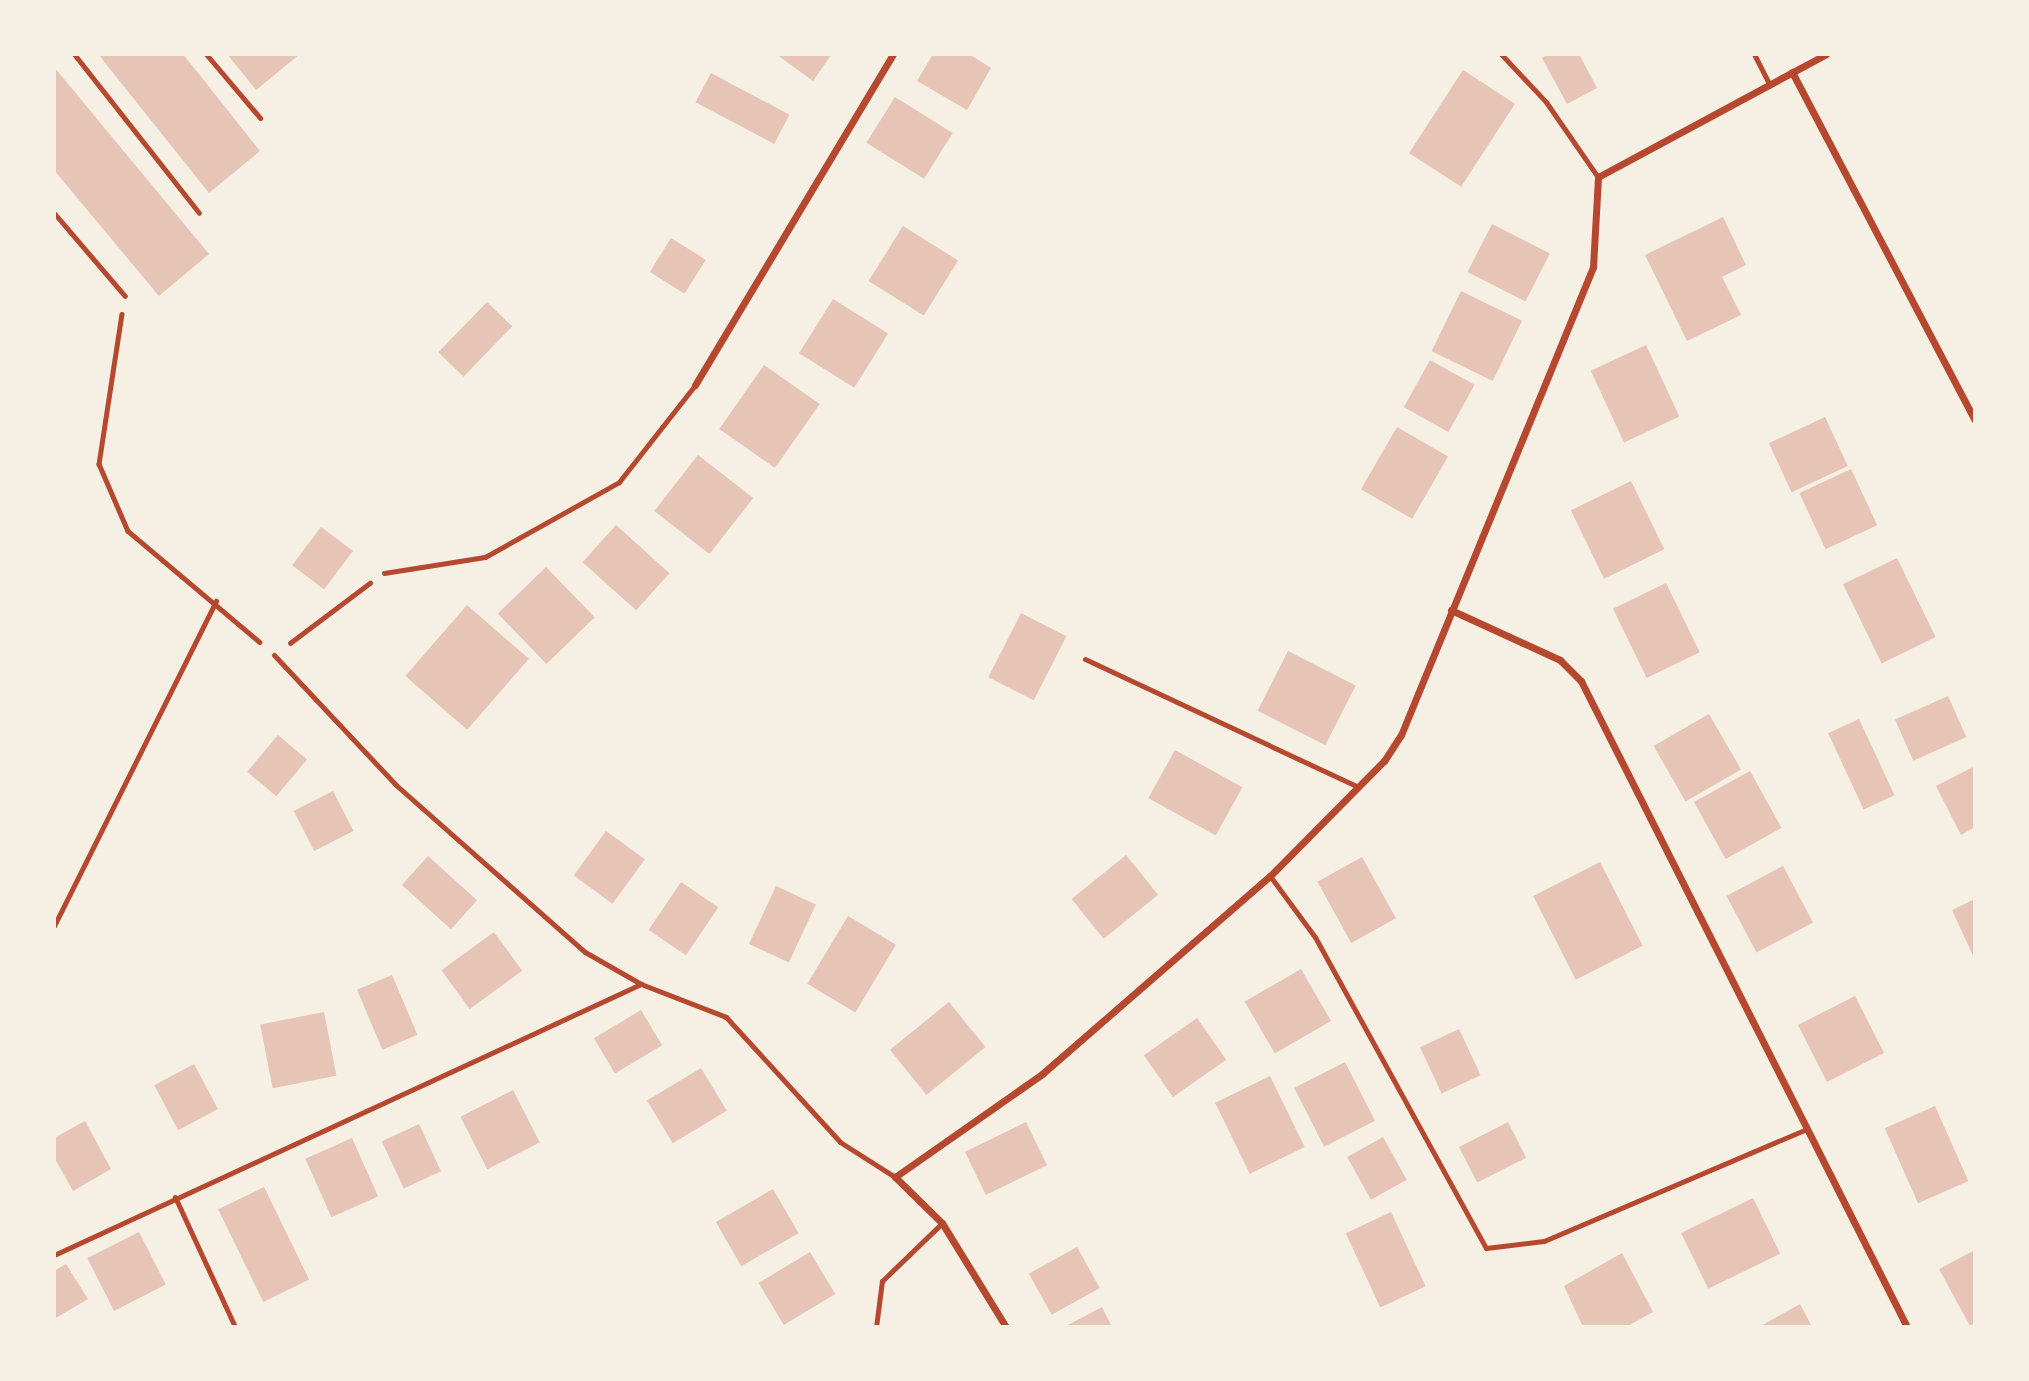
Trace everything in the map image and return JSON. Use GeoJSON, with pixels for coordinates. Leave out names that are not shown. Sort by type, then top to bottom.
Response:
{"type":"FeatureCollection","features":[{"type":"Feature","properties":{"kind":"street"},"geometry":{"type":"LineString","coordinates":[[695,384],[893,54]]}},
{"type":"Feature","properties":{"kind":"street"},"geometry":{"type":"LineString","coordinates":[[1006,1327],[942,1223],[895,1177],[1042,1074],[1270,876],[1359,787],[1401,735],[1593,267],[1598,177],[1826,54]]}},
{"type":"Feature","properties":{"kind":"street"},"geometry":{"type":"LineString","coordinates":[[1791,72],[1975,420]]}},
{"type":"Feature","properties":{"kind":"street"},"geometry":{"type":"LineString","coordinates":[[1451,610],[1560,660],[1581,681],[1907,1327]]}},
{"type":"Feature","properties":{"kind":"lane"},"geometry":{"type":"LineString","coordinates":[[74,54],[199,213]]}},
{"type":"Feature","properties":{"kind":"lane"},"geometry":{"type":"LineString","coordinates":[[206,54],[260,118]]}},
{"type":"Feature","properties":{"kind":"lane"},"geometry":{"type":"LineString","coordinates":[[1501,54],[1546,102],[1598,177]]}},
{"type":"Feature","properties":{"kind":"lane"},"geometry":{"type":"LineString","coordinates":[[1754,54],[1769,84]]}},
{"type":"Feature","properties":{"kind":"lane"},"geometry":{"type":"LineString","coordinates":[[54,213],[125,296]]}},
{"type":"Feature","properties":{"kind":"lane"},"geometry":{"type":"LineString","coordinates":[[384,573],[485,557],[609,488],[695,384]]}},
{"type":"Feature","properties":{"kind":"lane"},"geometry":{"type":"LineString","coordinates":[[274,655],[396,785],[585,952],[641,984],[726,1017],[840,1142],[895,1177]]}},
{"type":"Feature","properties":{"kind":"lane"},"geometry":{"type":"LineString","coordinates":[[1085,659],[1359,787]]}},
{"type":"Feature","properties":{"kind":"lane"},"geometry":{"type":"LineString","coordinates":[[1270,876],[1315,937],[1486,1248],[1544,1241],[1805,1129]]}},
{"type":"Feature","properties":{"kind":"lane"},"geometry":{"type":"LineString","coordinates":[[54,1255],[641,984]]}},
{"type":"Feature","properties":{"kind":"lane"},"geometry":{"type":"LineString","coordinates":[[175,1197],[235,1327]]}},
{"type":"Feature","properties":{"kind":"lane"},"geometry":{"type":"LineString","coordinates":[[876,1327],[882,1281],[942,1223]]}},
{"type":"Feature","properties":{"kind":"path"},"geometry":{"type":"LineString","coordinates":[[125,296],[99,464],[128,531],[216,601],[274,655],[384,573]]}},
{"type":"Feature","properties":{"kind":"path"},"geometry":{"type":"LineString","coordinates":[[54,926],[216,601]]}},
{"type":"Feature","properties":{"kind":"building"},"geometry":{"type":"Polygon","coordinates":[[[98,54],[183,54],[260,151],[209,193],[98,54]]]}},
{"type":"Feature","properties":{"kind":"building"},"geometry":{"type":"Polygon","coordinates":[[[227,54],[300,54],[256,90],[227,54]]]}},
{"type":"Feature","properties":{"kind":"building"},"geometry":{"type":"Polygon","coordinates":[[[776,54],[832,54],[813,81],[776,54]]]}},
{"type":"Feature","properties":{"kind":"building"},"geometry":{"type":"Polygon","coordinates":[[[933,54],[969,54],[991,68],[967,110],[917,81],[933,54]]]}},
{"type":"Feature","properties":{"kind":"building"},"geometry":{"type":"Polygon","coordinates":[[[1550,54],[1579,54],[1597,88],[1567,104],[1542,58],[1550,54]]]}},
{"type":"Feature","properties":{"kind":"building"},"geometry":{"type":"Polygon","coordinates":[[[54,67],[209,254],[159,296],[54,170],[54,67]]]}},
{"type":"Feature","properties":{"kind":"building"},"geometry":{"type":"Polygon","coordinates":[[[1463,70],[1515,104],[1461,187],[1409,153],[1463,70]]]}},
{"type":"Feature","properties":{"kind":"building"},"geometry":{"type":"Polygon","coordinates":[[[711,73],[790,115],[774,144],[696,102],[711,73]]]}},
{"type":"Feature","properties":{"kind":"building"},"geometry":{"type":"Polygon","coordinates":[[[895,97],[953,133],[924,179],[866,143],[895,97]]]}},
{"type":"Feature","properties":{"kind":"building"},"geometry":{"type":"Polygon","coordinates":[[[1723,217],[1746,265],[1722,277],[1741,315],[1687,341],[1645,255],[1723,217]]]}},
{"type":"Feature","properties":{"kind":"building"},"geometry":{"type":"Polygon","coordinates":[[[1492,224],[1550,254],[1525,302],[1467,272],[1492,224]]]}},
{"type":"Feature","properties":{"kind":"building"},"geometry":{"type":"Polygon","coordinates":[[[903,226],[958,260],[924,316],[869,281],[903,226]]]}},
{"type":"Feature","properties":{"kind":"building"},"geometry":{"type":"Polygon","coordinates":[[[671,238],[706,260],[685,294],[650,272],[671,238]]]}},
{"type":"Feature","properties":{"kind":"building"},"geometry":{"type":"Polygon","coordinates":[[[1461,291],[1522,321],[1493,381],[1432,351],[1461,291]]]}},
{"type":"Feature","properties":{"kind":"building"},"geometry":{"type":"Polygon","coordinates":[[[833,299],[888,333],[854,388],[799,353],[833,299]]]}},
{"type":"Feature","properties":{"kind":"building"},"geometry":{"type":"Polygon","coordinates":[[[487,302],[512,326],[464,377],[438,352],[487,302]]]}},
{"type":"Feature","properties":{"kind":"building"},"geometry":{"type":"Polygon","coordinates":[[[1646,345],[1679,417],[1624,442],[1591,371],[1646,345]]]}},
{"type":"Feature","properties":{"kind":"building"},"geometry":{"type":"Polygon","coordinates":[[[1430,360],[1475,385],[1448,432],[1404,407],[1430,360]]]}},
{"type":"Feature","properties":{"kind":"building"},"geometry":{"type":"Polygon","coordinates":[[[764,365],[820,404],[775,468],[719,429],[764,365]]]}},
{"type":"Feature","properties":{"kind":"building"},"geometry":{"type":"Polygon","coordinates":[[[1825,417],[1848,466],[1792,492],[1769,443],[1825,417]]]}},
{"type":"Feature","properties":{"kind":"building"},"geometry":{"type":"Polygon","coordinates":[[[1397,427],[1448,456],[1412,519],[1361,489],[1397,427]]]}},
{"type":"Feature","properties":{"kind":"building"},"geometry":{"type":"Polygon","coordinates":[[[698,455],[753,498],[709,554],[654,511],[698,455]]]}},
{"type":"Feature","properties":{"kind":"building"},"geometry":{"type":"Polygon","coordinates":[[[1851,469],[1877,525],[1826,549],[1799,493],[1851,469]]]}},
{"type":"Feature","properties":{"kind":"building"},"geometry":{"type":"Polygon","coordinates":[[[1631,481],[1664,549],[1604,579],[1571,510],[1631,481]]]}},
{"type":"Feature","properties":{"kind":"building"},"geometry":{"type":"Polygon","coordinates":[[[616,525],[670,573],[636,610],[583,562],[616,525]]]}},
{"type":"Feature","properties":{"kind":"building"},"geometry":{"type":"Polygon","coordinates":[[[321,527],[353,551],[324,589],[292,565],[321,527]]]}},
{"type":"Feature","properties":{"kind":"building"},"geometry":{"type":"Polygon","coordinates":[[[1897,558],[1936,637],[1882,663],[1843,584],[1897,558]]]}},
{"type":"Feature","properties":{"kind":"building"},"geometry":{"type":"Polygon","coordinates":[[[546,567],[595,617],[546,664],[498,614],[546,567]]]}},
{"type":"Feature","properties":{"kind":"building"},"geometry":{"type":"Polygon","coordinates":[[[1666,583],[1700,652],[1647,678],[1613,609],[1666,583]]]}},
{"type":"Feature","properties":{"kind":"building"},"geometry":{"type":"Polygon","coordinates":[[[467,605],[529,659],[467,730],[405,676],[467,605]]]}},
{"type":"Feature","properties":{"kind":"building"},"geometry":{"type":"Polygon","coordinates":[[[1021,613],[1066,636],[1034,700],[988,677],[1021,613]]]}},
{"type":"Feature","properties":{"kind":"building"},"geometry":{"type":"Polygon","coordinates":[[[1288,651],[1356,686],[1325,745],[1258,711],[1288,651]]]}},
{"type":"Feature","properties":{"kind":"building"},"geometry":{"type":"Polygon","coordinates":[[[1948,696],[1966,737],[1913,761],[1895,720],[1948,696]]]}},
{"type":"Feature","properties":{"kind":"building"},"geometry":{"type":"Polygon","coordinates":[[[1709,714],[1741,769],[1686,801],[1654,746],[1709,714]]]}},
{"type":"Feature","properties":{"kind":"building"},"geometry":{"type":"Polygon","coordinates":[[[1859,719],[1894,795],[1864,809],[1828,733],[1859,719]]]}},
{"type":"Feature","properties":{"kind":"building"},"geometry":{"type":"Polygon","coordinates":[[[278,735],[307,759],[276,796],[247,772],[278,735]]]}},
{"type":"Feature","properties":{"kind":"building"},"geometry":{"type":"Polygon","coordinates":[[[1175,750],[1242,787],[1216,835],[1148,798],[1175,750]]]}},
{"type":"Feature","properties":{"kind":"building"},"geometry":{"type":"Polygon","coordinates":[[[1975,766],[1975,827],[1961,835],[1936,786],[1975,766]]]}},
{"type":"Feature","properties":{"kind":"building"},"geometry":{"type":"Polygon","coordinates":[[[1750,771],[1782,828],[1726,859],[1694,802],[1750,771]]]}},
{"type":"Feature","properties":{"kind":"building"},"geometry":{"type":"Polygon","coordinates":[[[333,791],[353,831],[314,851],[294,811],[333,791]]]}},
{"type":"Feature","properties":{"kind":"building"},"geometry":{"type":"Polygon","coordinates":[[[606,831],[645,859],[613,904],[574,875],[606,831]]]}},
{"type":"Feature","properties":{"kind":"building"},"geometry":{"type":"Polygon","coordinates":[[[1126,855],[1158,895],[1104,939],[1072,899],[1126,855]]]}},
{"type":"Feature","properties":{"kind":"building"},"geometry":{"type":"Polygon","coordinates":[[[428,856],[477,900],[451,929],[402,885],[428,856]]]}},
{"type":"Feature","properties":{"kind":"building"},"geometry":{"type":"Polygon","coordinates":[[[1362,857],[1396,918],[1351,943],[1317,882],[1362,857]]]}},
{"type":"Feature","properties":{"kind":"building"},"geometry":{"type":"Polygon","coordinates":[[[1600,862],[1643,946],[1576,980],[1533,896],[1600,862]]]}},
{"type":"Feature","properties":{"kind":"building"},"geometry":{"type":"Polygon","coordinates":[[[1783,866],[1813,923],[1757,953],[1726,896],[1783,866]]]}},
{"type":"Feature","properties":{"kind":"building"},"geometry":{"type":"Polygon","coordinates":[[[681,882],[718,907],[686,955],[649,930],[681,882]]]}},
{"type":"Feature","properties":{"kind":"building"},"geometry":{"type":"Polygon","coordinates":[[[776,886],[816,905],[789,963],[749,944],[776,886]]]}},
{"type":"Feature","properties":{"kind":"building"},"geometry":{"type":"Polygon","coordinates":[[[1975,899],[1975,960],[1952,910],[1975,899]]]}},
{"type":"Feature","properties":{"kind":"building"},"geometry":{"type":"Polygon","coordinates":[[[848,916],[896,945],[855,1013],[807,984],[848,916]]]}},
{"type":"Feature","properties":{"kind":"building"},"geometry":{"type":"Polygon","coordinates":[[[494,932],[522,971],[470,1009],[441,970],[494,932]]]}},
{"type":"Feature","properties":{"kind":"building"},"geometry":{"type":"Polygon","coordinates":[[[1301,969],[1331,1021],[1275,1053],[1245,1002],[1301,969]]]}},
{"type":"Feature","properties":{"kind":"building"},"geometry":{"type":"Polygon","coordinates":[[[392,975],[417,1035],[382,1050],[357,990],[392,975]]]}},
{"type":"Feature","properties":{"kind":"building"},"geometry":{"type":"Polygon","coordinates":[[[1855,996],[1884,1053],[1827,1082],[1798,1025],[1855,996]]]}},
{"type":"Feature","properties":{"kind":"building"},"geometry":{"type":"Polygon","coordinates":[[[949,1002],[986,1047],[926,1095],[890,1050],[949,1002]]]}},
{"type":"Feature","properties":{"kind":"building"},"geometry":{"type":"Polygon","coordinates":[[[641,1010],[662,1045],[615,1073],[594,1038],[641,1010]]]}},
{"type":"Feature","properties":{"kind":"building"},"geometry":{"type":"Polygon","coordinates":[[[324,1012],[336,1076],[273,1088],[260,1024],[324,1012]]]}},
{"type":"Feature","properties":{"kind":"building"},"geometry":{"type":"Polygon","coordinates":[[[1197,1018],[1226,1060],[1173,1097],[1144,1055],[1197,1018]]]}},
{"type":"Feature","properties":{"kind":"building"},"geometry":{"type":"Polygon","coordinates":[[[1459,1029],[1481,1075],[1442,1093],[1420,1047],[1459,1029]]]}},
{"type":"Feature","properties":{"kind":"building"},"geometry":{"type":"Polygon","coordinates":[[[1345,1062],[1375,1121],[1324,1147],[1294,1088],[1345,1062]]]}},
{"type":"Feature","properties":{"kind":"building"},"geometry":{"type":"Polygon","coordinates":[[[194,1064],[218,1109],[178,1130],[154,1085],[194,1064]]]}},
{"type":"Feature","properties":{"kind":"building"},"geometry":{"type":"Polygon","coordinates":[[[701,1068],[727,1111],[673,1143],[647,1100],[701,1068]]]}},
{"type":"Feature","properties":{"kind":"building"},"geometry":{"type":"Polygon","coordinates":[[[1270,1076],[1305,1147],[1250,1174],[1215,1103],[1270,1076]]]}},
{"type":"Feature","properties":{"kind":"building"},"geometry":{"type":"Polygon","coordinates":[[[513,1090],[540,1143],[487,1169],[460,1117],[513,1090]]]}},
{"type":"Feature","properties":{"kind":"building"},"geometry":{"type":"Polygon","coordinates":[[[1935,1106],[1968,1181],[1918,1203],[1885,1128],[1935,1106]]]}},
{"type":"Feature","properties":{"kind":"building"},"geometry":{"type":"Polygon","coordinates":[[[85,1121],[111,1169],[73,1191],[54,1157],[54,1138],[85,1121]]]}},
{"type":"Feature","properties":{"kind":"building"},"geometry":{"type":"Polygon","coordinates":[[[1026,1122],[1047,1165],[986,1195],[965,1152],[1026,1122]]]}},
{"type":"Feature","properties":{"kind":"building"},"geometry":{"type":"Polygon","coordinates":[[[1508,1122],[1526,1158],[1477,1183],[1459,1147],[1508,1122]]]}},
{"type":"Feature","properties":{"kind":"building"},"geometry":{"type":"Polygon","coordinates":[[[419,1124],[441,1171],[404,1188],[382,1141],[419,1124]]]}},
{"type":"Feature","properties":{"kind":"building"},"geometry":{"type":"Polygon","coordinates":[[[1383,1137],[1407,1180],[1371,1200],[1347,1157],[1383,1137]]]}},
{"type":"Feature","properties":{"kind":"building"},"geometry":{"type":"Polygon","coordinates":[[[352,1138],[378,1196],[331,1217],[305,1159],[352,1138]]]}},
{"type":"Feature","properties":{"kind":"building"},"geometry":{"type":"Polygon","coordinates":[[[264,1187],[309,1280],[263,1302],[218,1209],[264,1187]]]}},
{"type":"Feature","properties":{"kind":"building"},"geometry":{"type":"Polygon","coordinates":[[[773,1189],[799,1233],[741,1266],[716,1222],[773,1189]]]}},
{"type":"Feature","properties":{"kind":"building"},"geometry":{"type":"Polygon","coordinates":[[[1753,1198],[1780,1254],[1708,1289],[1681,1233],[1753,1198]]]}},
{"type":"Feature","properties":{"kind":"building"},"geometry":{"type":"Polygon","coordinates":[[[1391,1212],[1426,1286],[1380,1307],[1346,1233],[1391,1212]]]}},
{"type":"Feature","properties":{"kind":"building"},"geometry":{"type":"Polygon","coordinates":[[[139,1232],[166,1285],[114,1311],[87,1258],[139,1232]]]}},
{"type":"Feature","properties":{"kind":"building"},"geometry":{"type":"Polygon","coordinates":[[[1077,1247],[1100,1288],[1052,1315],[1029,1274],[1077,1247]]]}},
{"type":"Feature","properties":{"kind":"building"},"geometry":{"type":"Polygon","coordinates":[[[1975,1250],[1975,1323],[1970,1326],[1939,1269],[1975,1250]]]}},
{"type":"Feature","properties":{"kind":"building"},"geometry":{"type":"Polygon","coordinates":[[[810,1252],[835,1294],[784,1325],[759,1283],[810,1252]]]}},
{"type":"Feature","properties":{"kind":"building"},"geometry":{"type":"Polygon","coordinates":[[[1622,1253],[1653,1312],[1626,1327],[1583,1327],[1564,1286],[1622,1253]]]}},
{"type":"Feature","properties":{"kind":"building"},"geometry":{"type":"Polygon","coordinates":[[[66,1264],[88,1299],[54,1319],[54,1271],[66,1264]]]}},
{"type":"Feature","properties":{"kind":"building"},"geometry":{"type":"Polygon","coordinates":[[[1800,1304],[1812,1327],[1759,1327],[1800,1304]]]}},
{"type":"Feature","properties":{"kind":"building"},"geometry":{"type":"Polygon","coordinates":[[[1102,1307],[1112,1327],[1064,1327],[1102,1307]]]}}]}
